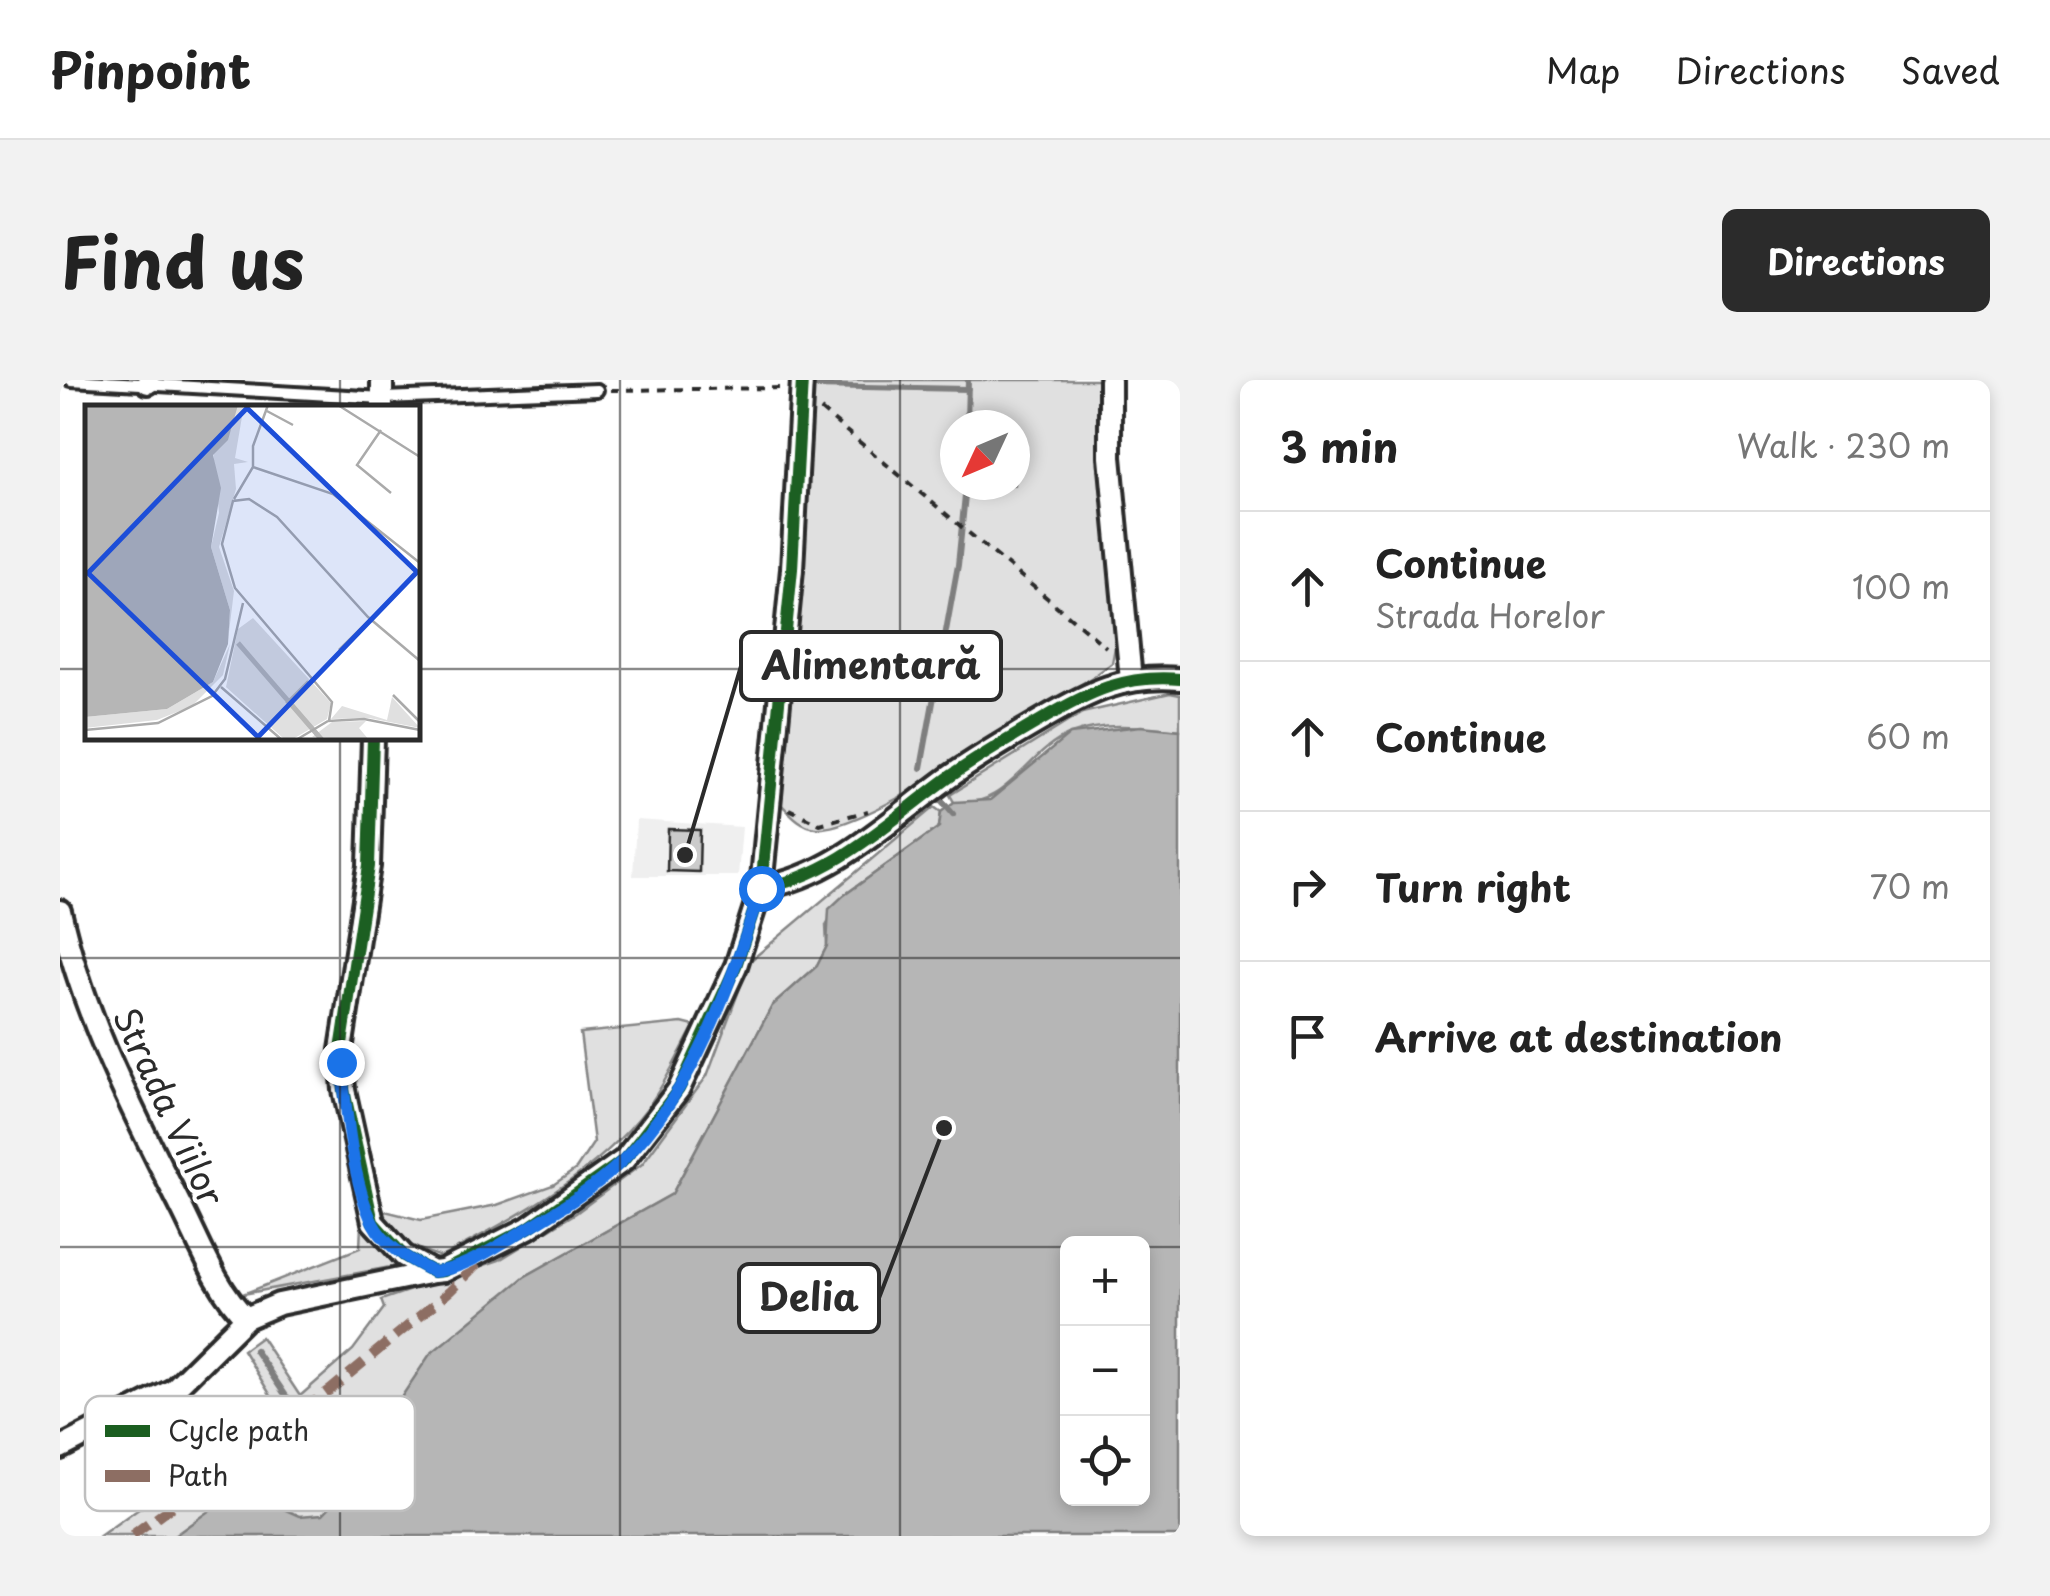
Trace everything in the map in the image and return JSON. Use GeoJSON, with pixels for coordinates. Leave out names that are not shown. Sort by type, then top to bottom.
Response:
{"type":"FeatureCollection","features":[{"type":"Feature","properties":{"kind":"street"},"geometry":{"type":"LineString","coordinates":[[1110,380],[1110,457],[1131,672]]}},
{"type":"Feature","properties":{"kind":"street"},"geometry":{"type":"LineString","coordinates":[[160,1396],[172,1390],[246,1318],[279,1304],[433,1272],[481,1255],[610,1172],[641,1140],[697,1057],[736,966],[761,888],[792,569],[801,389]]}},
{"type":"Feature","properties":{"kind":"street"},"geometry":{"type":"LineString","coordinates":[[761,888],[782,885],[826,866],[1010,737],[1087,692],[1131,672],[1180,679]]}},
{"type":"Feature","properties":{"kind":"street"},"geometry":{"type":"LineString","coordinates":[[373,740],[368,866],[341,1062],[356,1156],[373,1222],[394,1248],[433,1272]]}},
{"type":"Feature","properties":{"kind":"street","name":"Strada Viilor"},"geometry":{"type":"LineString","coordinates":[[60,911],[101,1040],[204,1252],[228,1296],[246,1318]]}},
{"type":"Feature","properties":{"kind":"street"},"geometry":{"type":"LineString","coordinates":[[60,1448],[85,1435]]}},
{"type":"Feature","properties":{"kind":"lane"},"geometry":{"type":"LineString","coordinates":[[71,380],[382,395],[597,390]]}},
{"type":"Feature","properties":{"kind":"path"},"geometry":{"type":"LineString","coordinates":[[597,390],[801,389],[1131,672]]}},
{"type":"Feature","properties":{"kind":"shaded area"},"geometry":{"type":"Polygon","coordinates":[[[807,380],[1100,380],[1100,443],[1116,642],[1112,663],[956,765],[873,811],[840,824],[816,828],[800,822],[779,802],[807,380]]]}},
{"type":"Feature","properties":{"kind":"shaded area"},"geometry":{"type":"Polygon","coordinates":[[[1170,693],[1180,695],[1180,730],[1125,726],[1084,730],[1055,742],[988,798],[954,802],[950,795],[1082,713],[1170,693]]]}},
{"type":"Feature","properties":{"kind":"shaded area"},"geometry":{"type":"Polygon","coordinates":[[[1141,726],[1180,730],[1180,1536],[174,1536],[209,1511],[289,1511],[300,1516],[326,1511],[415,1511],[415,1396],[402,1396],[430,1354],[524,1277],[672,1194],[772,1006],[817,966],[827,946],[829,909],[939,827],[941,812],[954,802],[990,800],[1070,734],[1141,726]]]}},
{"type":"Feature","properties":{"kind":"shaded area"},"geometry":{"type":"Polygon","coordinates":[[[934,807],[941,812],[939,827],[843,896],[826,925],[827,946],[817,966],[772,1006],[672,1194],[524,1277],[404,1396],[300,1396],[353,1350],[384,1308],[381,1300],[499,1260],[576,1213],[642,1164],[707,1076],[750,961],[934,807]]]}},
{"type":"Feature","properties":{"kind":"shaded area"},"geometry":{"type":"Polygon","coordinates":[[[636,820],[742,827],[738,876],[633,876],[636,820]]]}},
{"type":"Feature","properties":{"kind":"shaded area"},"geometry":{"type":"Polygon","coordinates":[[[682,1023],[694,1026],[647,1108],[603,1154],[553,1193],[441,1257],[420,1250],[389,1228],[377,1209],[421,1220],[497,1205],[553,1185],[576,1169],[594,1142],[580,1033],[682,1023]]]}},
{"type":"Feature","properties":{"kind":"shaded area"},"geometry":{"type":"Polygon","coordinates":[[[361,1225],[407,1264],[243,1294],[360,1248],[361,1225]]]}},
{"type":"Feature","properties":{"kind":"shaded area"},"geometry":{"type":"Polygon","coordinates":[[[261,1337],[300,1396],[271,1396],[243,1350],[261,1337]]]}},
{"type":"Feature","properties":{"kind":"shaded area"},"geometry":{"type":"Polygon","coordinates":[[[136,1511],[327,1511],[300,1517],[260,1536],[101,1536],[136,1511]]]}},
{"type":"Feature","properties":{"kind":"building"},"geometry":{"type":"Polygon","coordinates":[[[668,829],[700,830],[699,872],[667,871],[668,829]]]}},
{"type":"Feature","properties":{"kind":"waterway"},"geometry":{"type":"LineString","coordinates":[[967,410],[968,380]]}},
{"type":"Feature","properties":{"kind":"waterway"},"geometry":{"type":"LineString","coordinates":[[812,386],[968,389]]}},
{"type":"Feature","properties":{"kind":"waterway"},"geometry":{"type":"LineString","coordinates":[[921,768],[958,565],[964,500]]}},
{"type":"Feature","properties":{"kind":"waterway"},"geometry":{"type":"LineString","coordinates":[[941,800],[953,814]]}},
{"type":"Feature","properties":{"kind":"waterway"},"geometry":{"type":"LineString","coordinates":[[255,1350],[286,1396]]}},
{"type":"Feature","properties":{"kind":"marked path"},"geometry":{"type":"LineString","coordinates":[[322,1396],[450,1291],[480,1261]]}},
{"type":"Feature","properties":{"kind":"marked path"},"geometry":{"type":"LineString","coordinates":[[132,1536],[166,1511]]}},
{"type":"Feature","properties":{"kind":"cycle path"},"geometry":{"type":"LineString","coordinates":[[373,740],[369,866],[341,1050],[344,1090],[373,1222],[404,1256],[433,1272],[443,1271],[528,1228],[624,1160],[679,1089],[736,966],[761,888],[792,569],[802,380]]}},
{"type":"Feature","properties":{"kind":"cycle path"},"geometry":{"type":"LineString","coordinates":[[761,888],[788,881],[839,858],[962,768],[1076,701],[1125,682],[1180,679]]}},
{"type":"Feature","properties":{"kind":"place","name":"Alimentară"},"geometry":{"type":"Point","coordinates":[685,855]}},
{"type":"Feature","properties":{"kind":"place","name":"Delia"},"geometry":{"type":"Point","coordinates":[944,1128]}},
{"type":"Feature","properties":{"kind":"route"},"geometry":{"type":"LineString","coordinates":[[341,1062],[356,1156],[378,1230],[404,1256],[433,1272],[472,1260],[528,1228],[610,1172],[641,1140],[697,1057],[736,966],[761,888]]}}]}
